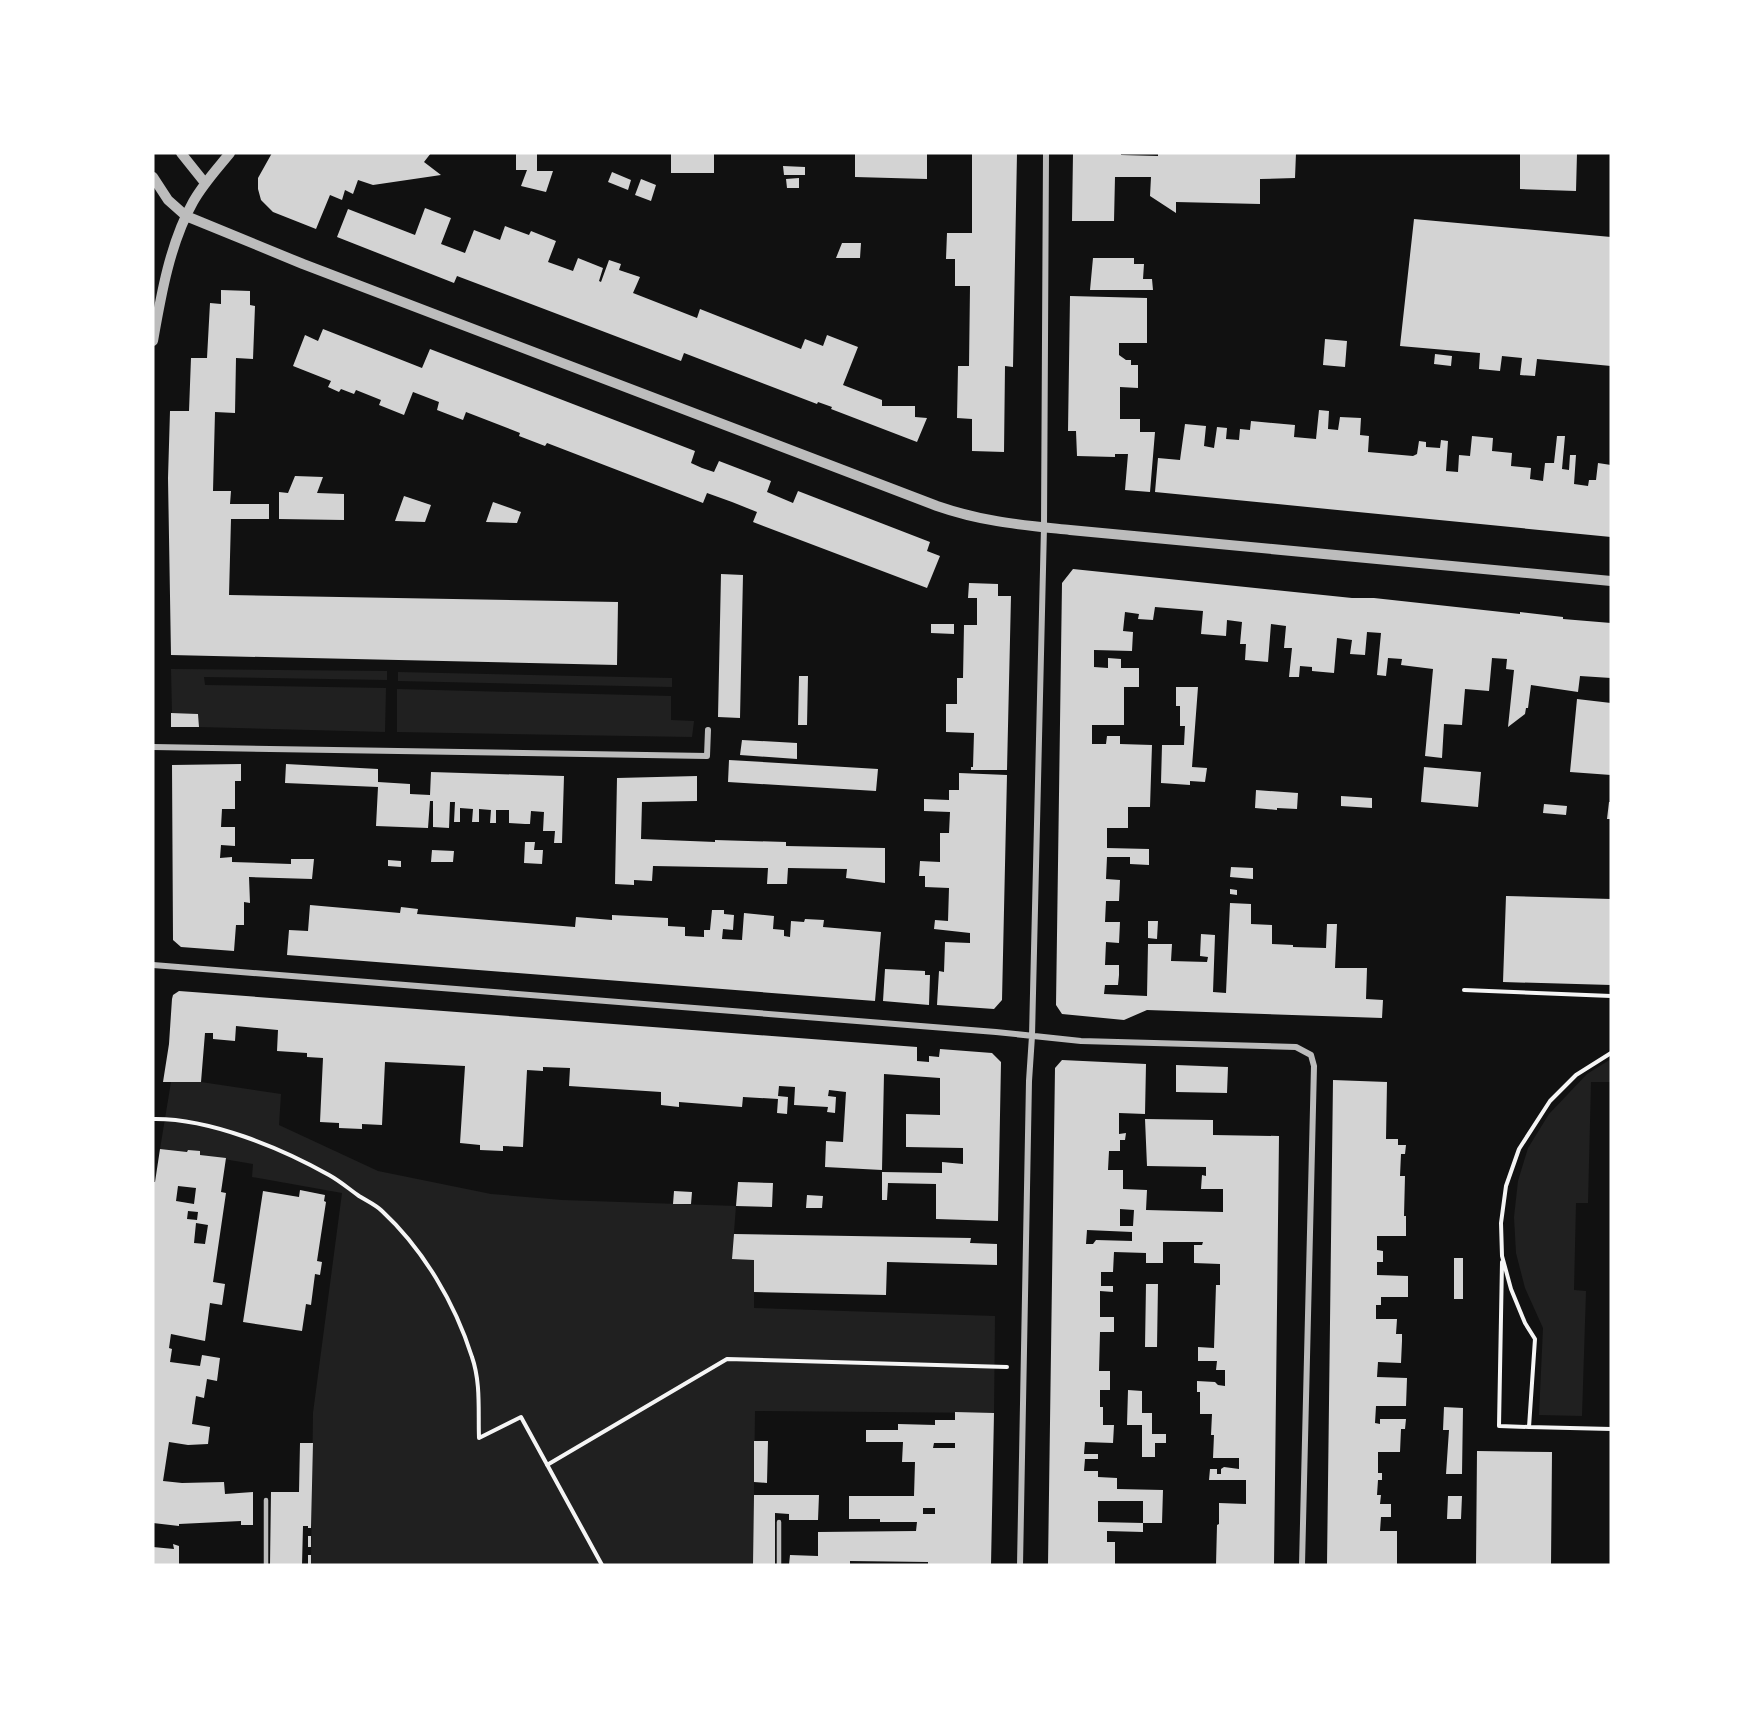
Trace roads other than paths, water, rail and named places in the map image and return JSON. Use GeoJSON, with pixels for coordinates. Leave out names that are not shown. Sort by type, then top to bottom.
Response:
{"type":"FeatureCollection","features":[{"type":"Feature","properties":{"kind":"street"},"geometry":{"type":"LineString","coordinates":[[181,153],[205,183]]}},
{"type":"Feature","properties":{"kind":"street"},"geometry":{"type":"LineString","coordinates":[[153,341],[170,266],[186,216],[205,183],[230,153]]}},
{"type":"Feature","properties":{"kind":"street"},"geometry":{"type":"LineString","coordinates":[[1020,1565],[1029,1081],[1044,527],[1046,153]]}},
{"type":"Feature","properties":{"kind":"street"},"geometry":{"type":"LineString","coordinates":[[153,177],[168,200],[186,216],[303,264],[937,506],[990,522],[1611,581]]}},
{"type":"Feature","properties":{"kind":"street"},"geometry":{"type":"LineString","coordinates":[[153,747],[707,756],[708,730]]}},
{"type":"Feature","properties":{"kind":"street"},"geometry":{"type":"LineString","coordinates":[[153,965],[1082,1041],[1296,1047],[1311,1055],[1314,1066],[1302,1565]]}},
{"type":"Feature","properties":{"kind":"lane"},"geometry":{"type":"LineString","coordinates":[[266,1500],[266,1565]]}},
{"type":"Feature","properties":{"kind":"lane"},"geometry":{"type":"LineString","coordinates":[[779,1522],[779,1565]]}}]}
